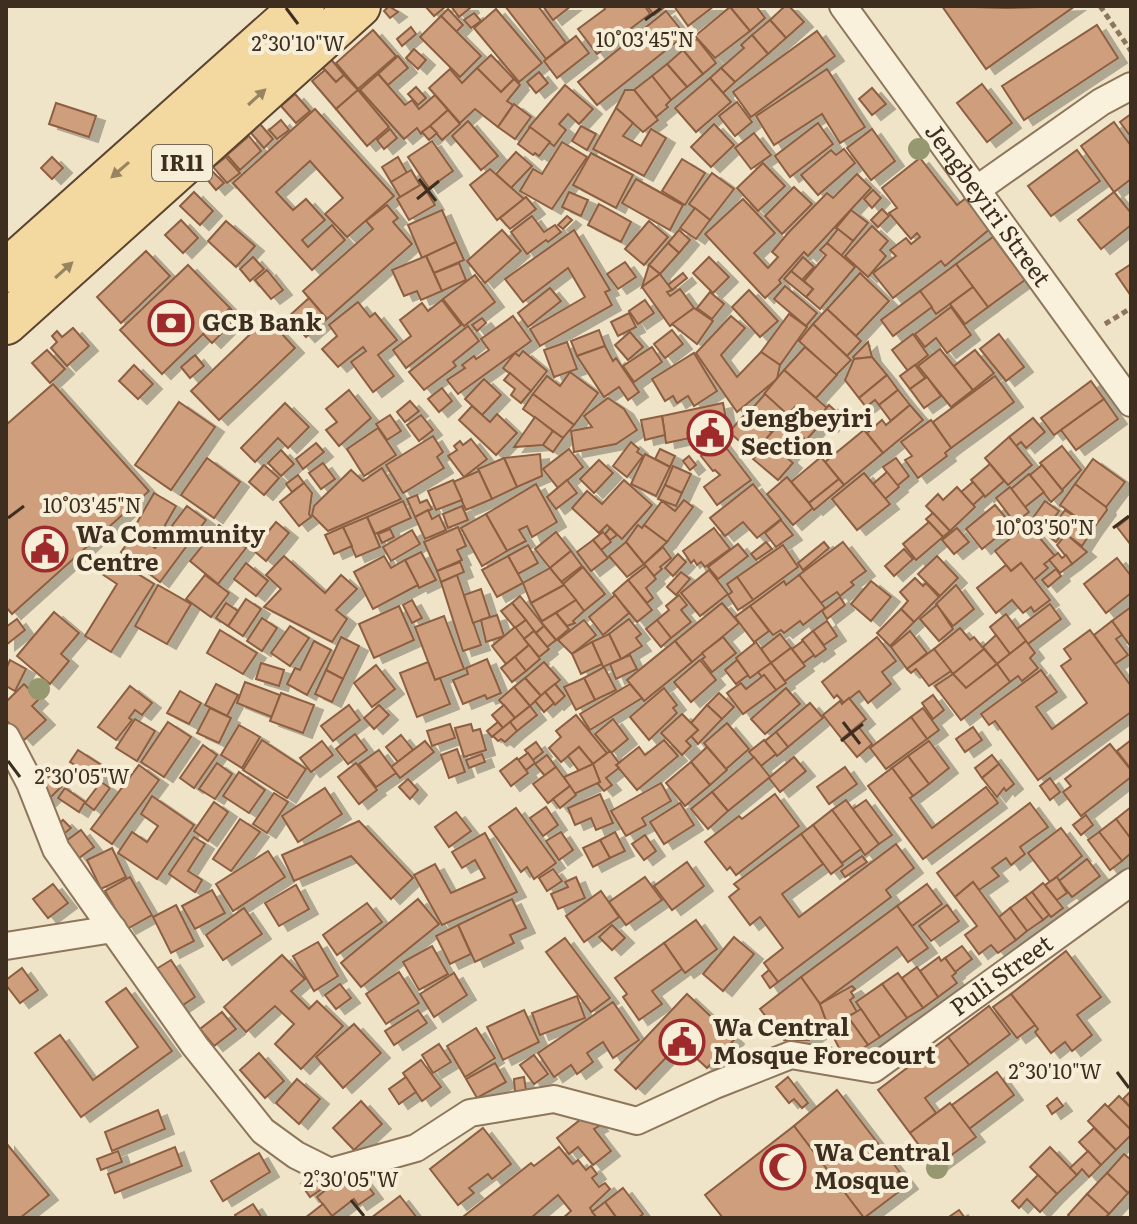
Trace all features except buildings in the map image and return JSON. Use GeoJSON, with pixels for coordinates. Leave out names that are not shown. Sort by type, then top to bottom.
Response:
{"type":"FeatureCollection","features":[{"type":"Feature","properties":{"kind":"main road","name":"IR11"},"geometry":{"type":"LineString","coordinates":[[6,271],[303,6]]}},
{"type":"Feature","properties":{"kind":"main road","name":"IR11"},"geometry":{"type":"LineString","coordinates":[[6,323],[359,6]]}},
{"type":"Feature","properties":{"kind":"street","name":"Jengbeyiri Street"},"geometry":{"type":"LineString","coordinates":[[843,6],[1131,403]]}},
{"type":"Feature","properties":{"kind":"street"},"geometry":{"type":"LineString","coordinates":[[976,190],[1101,102],[1131,86]]}},
{"type":"Feature","properties":{"kind":"street"},"geometry":{"type":"LineString","coordinates":[[6,737],[30,783],[56,849],[113,929],[6,946]]}},
{"type":"Feature","properties":{"kind":"street","name":"Puli Street"},"geometry":{"type":"LineString","coordinates":[[113,929],[195,1046],[263,1131],[296,1155],[330,1172],[416,1148],[470,1113],[554,1099],[637,1121],[791,1055],[873,1069],[1131,882]]}},
{"type":"Feature","properties":{"kind":"path"},"geometry":{"type":"LineString","coordinates":[[1100,6],[1131,51]]}},
{"type":"Feature","properties":{"kind":"place","name":"GCB Bank"},"geometry":{"type":"Point","coordinates":[171,323]}},
{"type":"Feature","properties":{"kind":"place","name":"Jengbeyiri Section"},"geometry":{"type":"Point","coordinates":[710,433]}},
{"type":"Feature","properties":{"kind":"place","name":"Wa Community Centre"},"geometry":{"type":"Point","coordinates":[45,549]}},
{"type":"Feature","properties":{"kind":"place","name":"Wa Central Mosque Forecourt"},"geometry":{"type":"Point","coordinates":[682,1042]}},
{"type":"Feature","properties":{"kind":"place","name":"Wa Central Mosque"},"geometry":{"type":"Point","coordinates":[783,1167]}}]}
